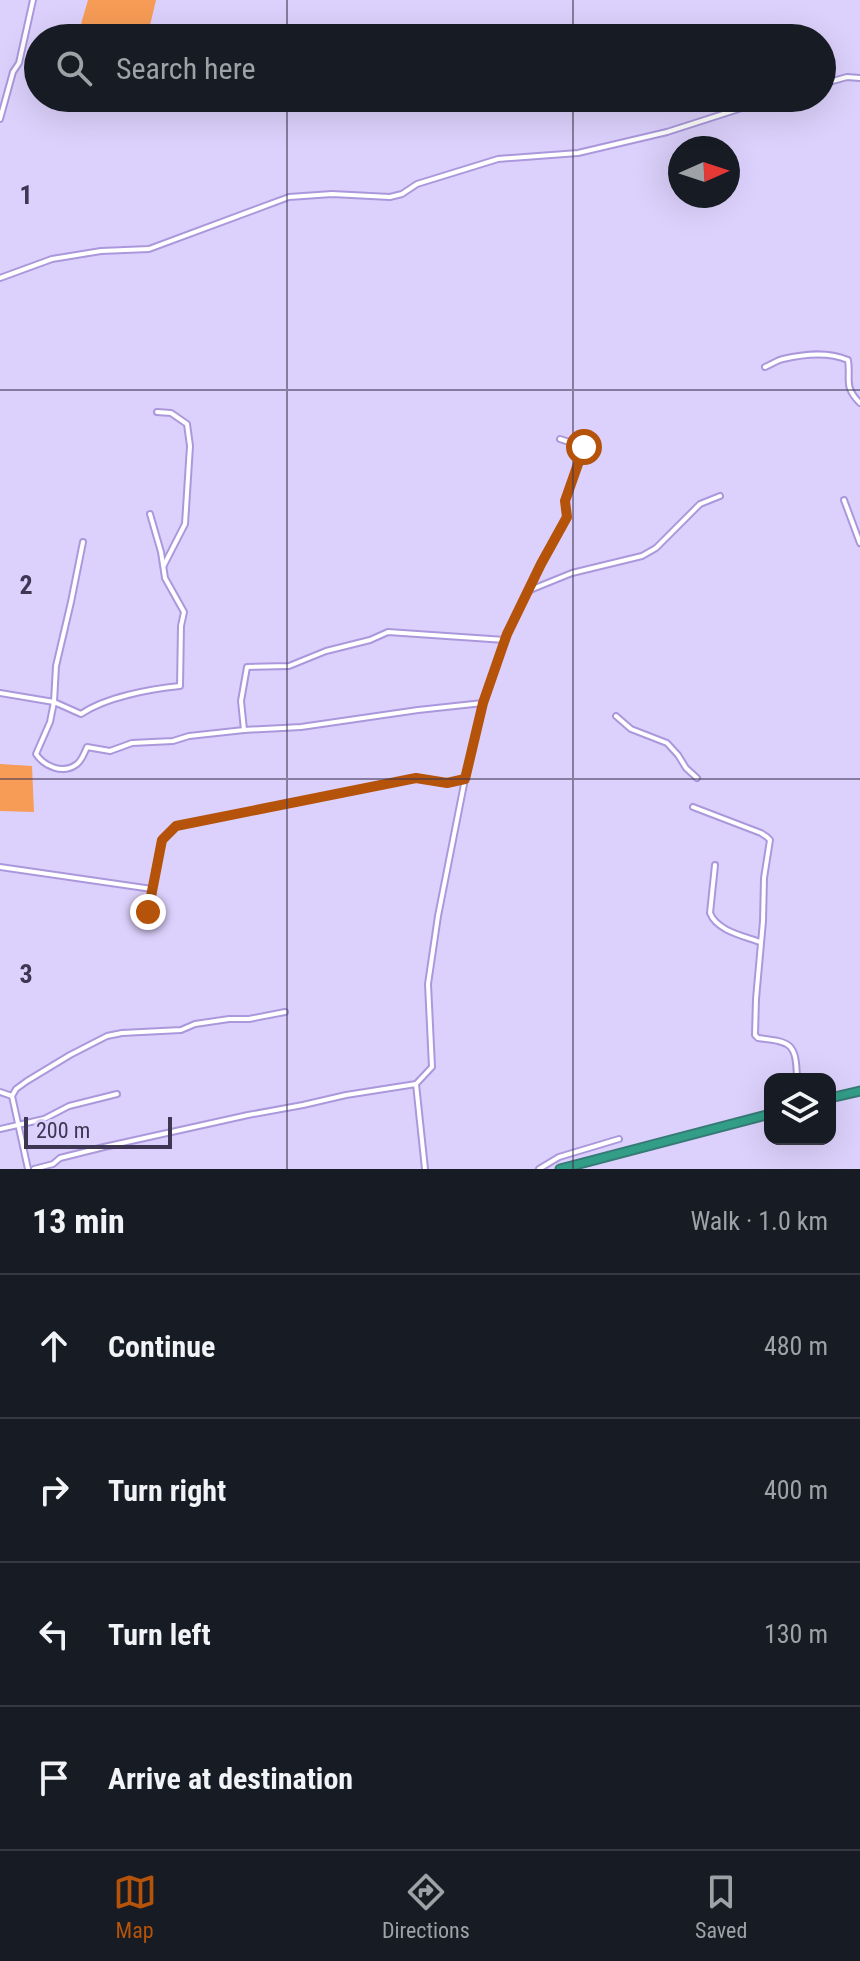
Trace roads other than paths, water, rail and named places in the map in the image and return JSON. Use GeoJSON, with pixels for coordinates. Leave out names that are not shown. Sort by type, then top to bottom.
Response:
{"type":"FeatureCollection","features":[{"type":"Feature","properties":{"kind":"highway"},"geometry":{"type":"LineString","coordinates":[[836,1097],[860,1091]]}},
{"type":"Feature","properties":{"kind":"highway"},"geometry":{"type":"LineString","coordinates":[[560,1169],[764,1116]]}},
{"type":"Feature","properties":{"kind":"street"},"geometry":{"type":"LineString","coordinates":[[28,24],[33,0]]}},
{"type":"Feature","properties":{"kind":"street"},"geometry":{"type":"LineString","coordinates":[[0,119],[24,40]]}},
{"type":"Feature","properties":{"kind":"street"},"geometry":{"type":"LineString","coordinates":[[836,80],[860,78]]}},
{"type":"Feature","properties":{"kind":"street"},"geometry":{"type":"LineString","coordinates":[[0,278],[52,259],[101,251],[149,249],[289,197],[332,194],[390,197],[402,194],[417,184],[498,159],[578,153],[667,132],[729,112]]}},
{"type":"Feature","properties":{"kind":"street"},"geometry":{"type":"LineString","coordinates":[[765,367],[781,359],[807,354],[837,355],[848,360],[851,393],[860,403]]}},
{"type":"Feature","properties":{"kind":"street"},"geometry":{"type":"LineString","coordinates":[[157,412],[171,413],[187,424],[189,436],[185,524],[163,567]]}},
{"type":"Feature","properties":{"kind":"street"},"geometry":{"type":"LineString","coordinates":[[285,1012],[195,1024],[181,1030],[107,1036],[27,1081],[12,1096],[31,1169],[104,1147],[346,1095],[416,1084],[432,1067],[428,984],[465,779],[483,703],[505,640],[567,517],[565,501],[584,447],[560,439]]}},
{"type":"Feature","properties":{"kind":"street"},"geometry":{"type":"LineString","coordinates":[[528,591],[572,573],[642,556],[656,548],[700,504],[720,496]]}},
{"type":"Feature","properties":{"kind":"street"},"geometry":{"type":"LineString","coordinates":[[844,500],[860,543]]}},
{"type":"Feature","properties":{"kind":"street"},"geometry":{"type":"LineString","coordinates":[[0,693],[54,702],[81,714],[94,705],[156,688],[180,686],[184,612],[165,578],[150,514]]}},
{"type":"Feature","properties":{"kind":"street"},"geometry":{"type":"LineString","coordinates":[[83,542],[56,666],[50,722],[36,754],[42,763],[66,769],[78,764],[87,747],[110,751],[132,743],[301,727],[483,703]]}},
{"type":"Feature","properties":{"kind":"street"},"geometry":{"type":"LineString","coordinates":[[161,552],[173,546]]}},
{"type":"Feature","properties":{"kind":"street"},"geometry":{"type":"LineString","coordinates":[[244,730],[241,701],[247,667],[289,666],[388,632],[505,640]]}},
{"type":"Feature","properties":{"kind":"street"},"geometry":{"type":"LineString","coordinates":[[616,716],[631,729],[667,743],[697,778]]}},
{"type":"Feature","properties":{"kind":"street"},"geometry":{"type":"LineString","coordinates":[[148,912],[162,840],[176,826],[416,778],[447,783],[465,779]]}},
{"type":"Feature","properties":{"kind":"street"},"geometry":{"type":"LineString","coordinates":[[693,807],[740,824],[770,840],[764,878],[755,1035],[787,1044],[794,1052],[796,1073]]}},
{"type":"Feature","properties":{"kind":"street"},"geometry":{"type":"LineString","coordinates":[[715,865],[710,913],[713,920],[760,942]]}},
{"type":"Feature","properties":{"kind":"street"},"geometry":{"type":"LineString","coordinates":[[0,867],[153,889]]}},
{"type":"Feature","properties":{"kind":"street"},"geometry":{"type":"LineString","coordinates":[[416,1084],[425,1169]]}},
{"type":"Feature","properties":{"kind":"street"},"geometry":{"type":"LineString","coordinates":[[0,1092],[12,1096]]}},
{"type":"Feature","properties":{"kind":"street"},"geometry":{"type":"LineString","coordinates":[[0,1129],[44,1119],[69,1106],[117,1094]]}},
{"type":"Feature","properties":{"kind":"street"},"geometry":{"type":"LineString","coordinates":[[539,1169],[559,1157],[619,1139]]}}]}
